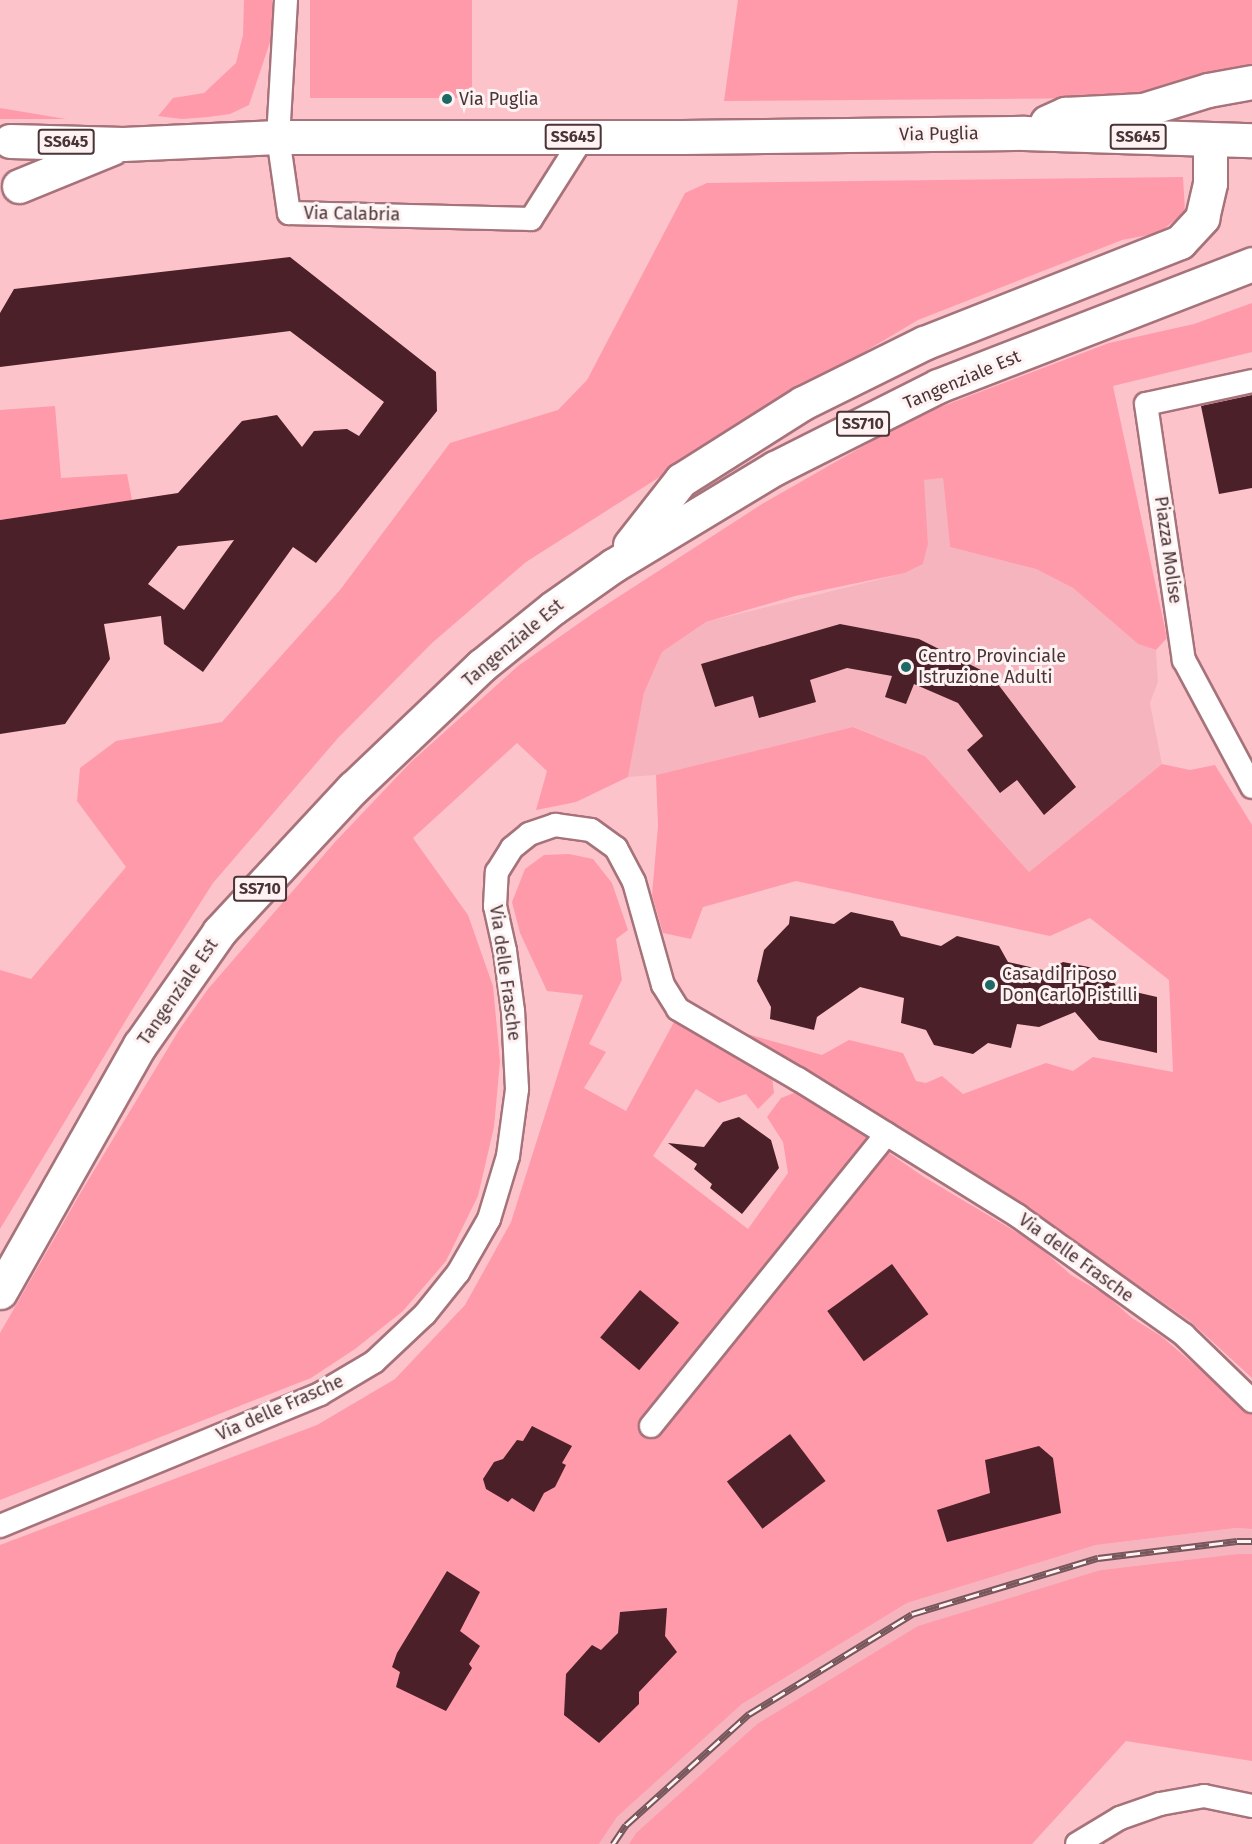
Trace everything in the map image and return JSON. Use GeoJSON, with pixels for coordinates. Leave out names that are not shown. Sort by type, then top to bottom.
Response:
{"type":"FeatureCollection","features":[{"type":"Feature","properties":{"kind":"main road"},"geometry":{"type":"LineString","coordinates":[[1024,133],[1065,114],[1143,110],[1208,90],[1252,82]]}},
{"type":"Feature","properties":{"kind":"main road","name":"Via Puglia"},"geometry":{"type":"LineString","coordinates":[[5,138],[123,144],[278,137],[1024,133],[1252,140]]}},
{"type":"Feature","properties":{"kind":"main road","name":"SS645"},"geometry":{"type":"LineString","coordinates":[[5,138],[20,154],[23,170],[10,195]]}},
{"type":"Feature","properties":{"kind":"main road"},"geometry":{"type":"LineString","coordinates":[[614,565],[681,480],[803,403],[924,343],[1180,242],[1202,218],[1210,183],[1210,140]]}},
{"type":"Feature","properties":{"kind":"main road","name":"Via Puglia"},"geometry":{"type":"LineString","coordinates":[[10,195],[123,144]]}},
{"type":"Feature","properties":{"kind":"main road","name":"Tangenziale Est"},"geometry":{"type":"LineString","coordinates":[[0,1292],[140,1045],[219,932],[353,788],[481,666],[553,608],[614,565],[775,468],[938,386],[1252,264]]}},
{"type":"Feature","properties":{"kind":"main road"},"geometry":{"type":"LineString","coordinates":[[1127,314],[1252,283]]}},
{"type":"Feature","properties":{"kind":"street","name":"Via Calabria"},"geometry":{"type":"LineString","coordinates":[[286,0],[278,137],[290,213],[531,219],[583,137]]}},
{"type":"Feature","properties":{"kind":"street","name":"Piazza Molise"},"geometry":{"type":"LineString","coordinates":[[1252,381],[1146,404],[1184,660],[1252,787]]}},
{"type":"Feature","properties":{"kind":"street","name":"Via delle Frasche"},"geometry":{"type":"LineString","coordinates":[[0,1526],[320,1394],[374,1362],[425,1314],[458,1272],[489,1219],[508,1156],[517,1089],[506,951],[495,906],[497,872],[512,848],[529,834],[555,825],[591,830],[616,848],[634,882],[663,985],[678,1009],[887,1134],[1018,1216],[1184,1335],[1252,1401]]}},
{"type":"Feature","properties":{"kind":"street"},"geometry":{"type":"LineString","coordinates":[[651,1426],[887,1134]]}},
{"type":"Feature","properties":{"kind":"street"},"geometry":{"type":"LineString","coordinates":[[1077,1844],[1120,1818],[1160,1804],[1204,1796],[1252,1806]]}},
{"type":"Feature","properties":{"kind":"shaded area"},"geometry":{"type":"Polygon","coordinates":[[[244,0],[272,0],[273,33],[249,105],[230,114],[208,117],[182,119],[158,116],[173,98],[204,93],[236,63],[243,35],[244,0]]]}},
{"type":"Feature","properties":{"kind":"shaded area"},"geometry":{"type":"Polygon","coordinates":[[[310,0],[472,0],[472,98],[310,98],[310,0]]]}},
{"type":"Feature","properties":{"kind":"shaded area"},"geometry":{"type":"Polygon","coordinates":[[[738,0],[1252,0],[1252,70],[1128,98],[724,101],[738,0]]]}},
{"type":"Feature","properties":{"kind":"shaded area"},"geometry":{"type":"Polygon","coordinates":[[[0,108],[66,119],[0,119],[0,108]]]}},
{"type":"Feature","properties":{"kind":"shaded area"},"geometry":{"type":"Polygon","coordinates":[[[1183,177],[1185,212],[1159,233],[1122,240],[918,320],[743,424],[526,562],[432,643],[338,738],[213,883],[132,1010],[0,1229],[0,970],[31,979],[126,867],[77,801],[80,768],[116,741],[222,722],[340,590],[450,443],[558,410],[587,380],[685,193],[707,183],[1183,177]]]}},
{"type":"Feature","properties":{"kind":"shaded area"},"geometry":{"type":"Polygon","coordinates":[[[1252,303],[1252,352],[1113,386],[1167,638],[1156,650],[1138,644],[1073,588],[1036,569],[950,547],[943,478],[924,480],[928,544],[923,564],[905,573],[795,596],[706,622],[662,652],[644,693],[628,777],[576,802],[536,810],[547,771],[517,743],[413,838],[468,915],[493,986],[500,1061],[494,1127],[478,1196],[446,1261],[403,1311],[355,1349],[311,1378],[0,1500],[0,1333],[81,1192],[179,1030],[208,989],[335,842],[411,762],[518,666],[595,612],[762,504],[914,417],[1109,343],[1194,324],[1252,303]]]}},
{"type":"Feature","properties":{"kind":"shaded area"},"geometry":{"type":"Polygon","coordinates":[[[55,406],[61,478],[127,474],[132,500],[0,520],[0,410],[55,406]]]}},
{"type":"Feature","properties":{"kind":"shaded area","name":"Centro Provinciale Istruzione Adulti"},"geometry":{"type":"Polygon","coordinates":[[[943,478],[950,547],[1036,569],[1073,588],[1138,644],[1156,650],[1158,682],[1150,703],[1162,764],[1029,872],[925,756],[854,727],[656,775],[628,777],[644,693],[662,652],[706,622],[905,573],[923,564],[928,544],[923,480],[943,478]]]}},
{"type":"Feature","properties":{"kind":"shaded area"},"geometry":{"type":"Polygon","coordinates":[[[853,727],[925,756],[1029,872],[1162,764],[1190,770],[1215,765],[1252,825],[1252,1378],[1191,1322],[1020,1203],[740,1032],[822,1055],[849,1040],[903,1053],[916,1081],[926,1083],[942,1076],[963,1094],[1046,1063],[1073,1071],[1093,1057],[1173,1072],[1169,980],[1090,918],[1050,936],[796,881],[703,907],[691,939],[663,933],[652,895],[658,826],[656,775],[853,727]]]}},
{"type":"Feature","properties":{"kind":"shaded area"},"geometry":{"type":"Polygon","coordinates":[[[569,854],[593,859],[612,883],[628,930],[616,939],[622,980],[589,1044],[606,1052],[584,1088],[626,1111],[674,1022],[772,1076],[774,1093],[758,1109],[746,1094],[719,1103],[696,1089],[653,1156],[748,1229],[788,1173],[783,1142],[767,1117],[781,1098],[799,1091],[924,1177],[1035,1243],[1071,1275],[1106,1295],[1132,1318],[1161,1336],[1252,1414],[1252,1529],[1236,1528],[1096,1545],[907,1603],[742,1704],[617,1817],[599,1844],[0,1844],[0,1545],[317,1425],[395,1379],[465,1305],[511,1222],[583,995],[547,991],[520,933],[512,902],[525,869],[544,855],[569,854]]]}},
{"type":"Feature","properties":{"kind":"shaded area"},"geometry":{"type":"Polygon","coordinates":[[[1236,1528],[1252,1529],[1252,1554],[1101,1570],[757,1724],[636,1833],[629,1844],[599,1844],[617,1817],[742,1704],[907,1603],[1096,1545],[1236,1528]]]}},
{"type":"Feature","properties":{"kind":"shaded area"},"geometry":{"type":"Polygon","coordinates":[[[1252,1554],[1252,1761],[1126,1741],[1032,1844],[629,1844],[636,1833],[757,1724],[918,1626],[1101,1570],[1252,1554]]]}},
{"type":"Feature","properties":{"kind":"building"},"geometry":{"type":"Polygon","coordinates":[[[290,257],[436,372],[437,411],[316,563],[293,547],[203,672],[164,644],[161,616],[104,624],[110,659],[65,724],[0,734],[0,520],[178,493],[242,421],[277,415],[302,447],[314,431],[347,429],[359,436],[384,402],[290,331],[0,367],[0,313],[14,289],[290,257]],[[234,540],[178,546],[148,584],[184,610],[234,540]]]}},
{"type":"Feature","properties":{"kind":"building"},"geometry":{"type":"Polygon","coordinates":[[[1252,395],[1252,488],[1219,494],[1201,406],[1252,395]]]}},
{"type":"Feature","properties":{"kind":"building"},"geometry":{"type":"Polygon","coordinates":[[[840,624],[919,639],[991,675],[1076,787],[1044,815],[1017,780],[1000,793],[967,750],[983,736],[958,703],[914,684],[906,704],[885,697],[892,676],[847,668],[810,680],[816,702],[759,718],[753,696],[715,707],[701,664],[840,624]]]}},
{"type":"Feature","properties":{"kind":"building","name":"Casa di riposo Don Carlo Pistilli"},"geometry":{"type":"Polygon","coordinates":[[[851,912],[893,921],[901,936],[941,946],[957,936],[999,946],[1008,962],[1047,971],[1063,962],[1104,970],[1118,988],[1157,997],[1157,1053],[1099,1040],[1075,1012],[1039,1027],[1017,1024],[1011,1048],[988,1043],[973,1054],[934,1045],[926,1030],[901,1023],[904,998],[860,987],[817,1017],[814,1030],[770,1019],[771,1007],[757,981],[764,950],[789,924],[790,916],[834,924],[851,912]]]}},
{"type":"Feature","properties":{"kind":"building"},"geometry":{"type":"Polygon","coordinates":[[[739,1117],[771,1140],[779,1168],[742,1214],[710,1188],[712,1184],[694,1169],[697,1164],[668,1143],[704,1147],[723,1122],[739,1117]]]}},
{"type":"Feature","properties":{"kind":"building"},"geometry":{"type":"Polygon","coordinates":[[[892,1264],[928,1314],[864,1361],[827,1311],[892,1264]]]}},
{"type":"Feature","properties":{"kind":"building"},"geometry":{"type":"Polygon","coordinates":[[[640,1290],[679,1323],[639,1370],[600,1337],[640,1290]]]}},
{"type":"Feature","properties":{"kind":"building"},"geometry":{"type":"Polygon","coordinates":[[[532,1426],[572,1446],[562,1463],[566,1465],[555,1487],[544,1493],[534,1512],[512,1498],[508,1502],[486,1489],[483,1479],[494,1462],[503,1459],[517,1440],[523,1441],[532,1426]]]}},
{"type":"Feature","properties":{"kind":"building"},"geometry":{"type":"Polygon","coordinates":[[[790,1434],[826,1481],[762,1529],[727,1482],[790,1434]]]}},
{"type":"Feature","properties":{"kind":"building"},"geometry":{"type":"Polygon","coordinates":[[[1039,1446],[1053,1458],[1061,1513],[947,1542],[937,1510],[990,1493],[985,1460],[1039,1446]]]}},
{"type":"Feature","properties":{"kind":"building"},"geometry":{"type":"Polygon","coordinates":[[[447,1571],[480,1592],[460,1631],[480,1646],[469,1664],[472,1668],[446,1711],[396,1687],[400,1672],[392,1667],[397,1653],[447,1571]]]}},
{"type":"Feature","properties":{"kind":"building"},"geometry":{"type":"Polygon","coordinates":[[[667,1608],[665,1636],[677,1652],[639,1692],[639,1704],[599,1743],[564,1715],[566,1674],[592,1645],[601,1650],[618,1633],[620,1612],[667,1608]]]}},
{"type":"Feature","properties":{"kind":"railway"},"geometry":{"type":"LineString","coordinates":[[613,1844],[626,1825],[749,1714],[912,1614],[1098,1558],[1252,1541]]}},
{"type":"Feature","properties":{"kind":"place","name":"Via Puglia"},"geometry":{"type":"Point","coordinates":[447,99]}},
{"type":"Feature","properties":{"kind":"place","name":"Centro Provinciale Istruzione Adulti"},"geometry":{"type":"Point","coordinates":[906,667]}},
{"type":"Feature","properties":{"kind":"place","name":"Casa di riposo Don Carlo Pistilli"},"geometry":{"type":"Point","coordinates":[990,985]}}]}
